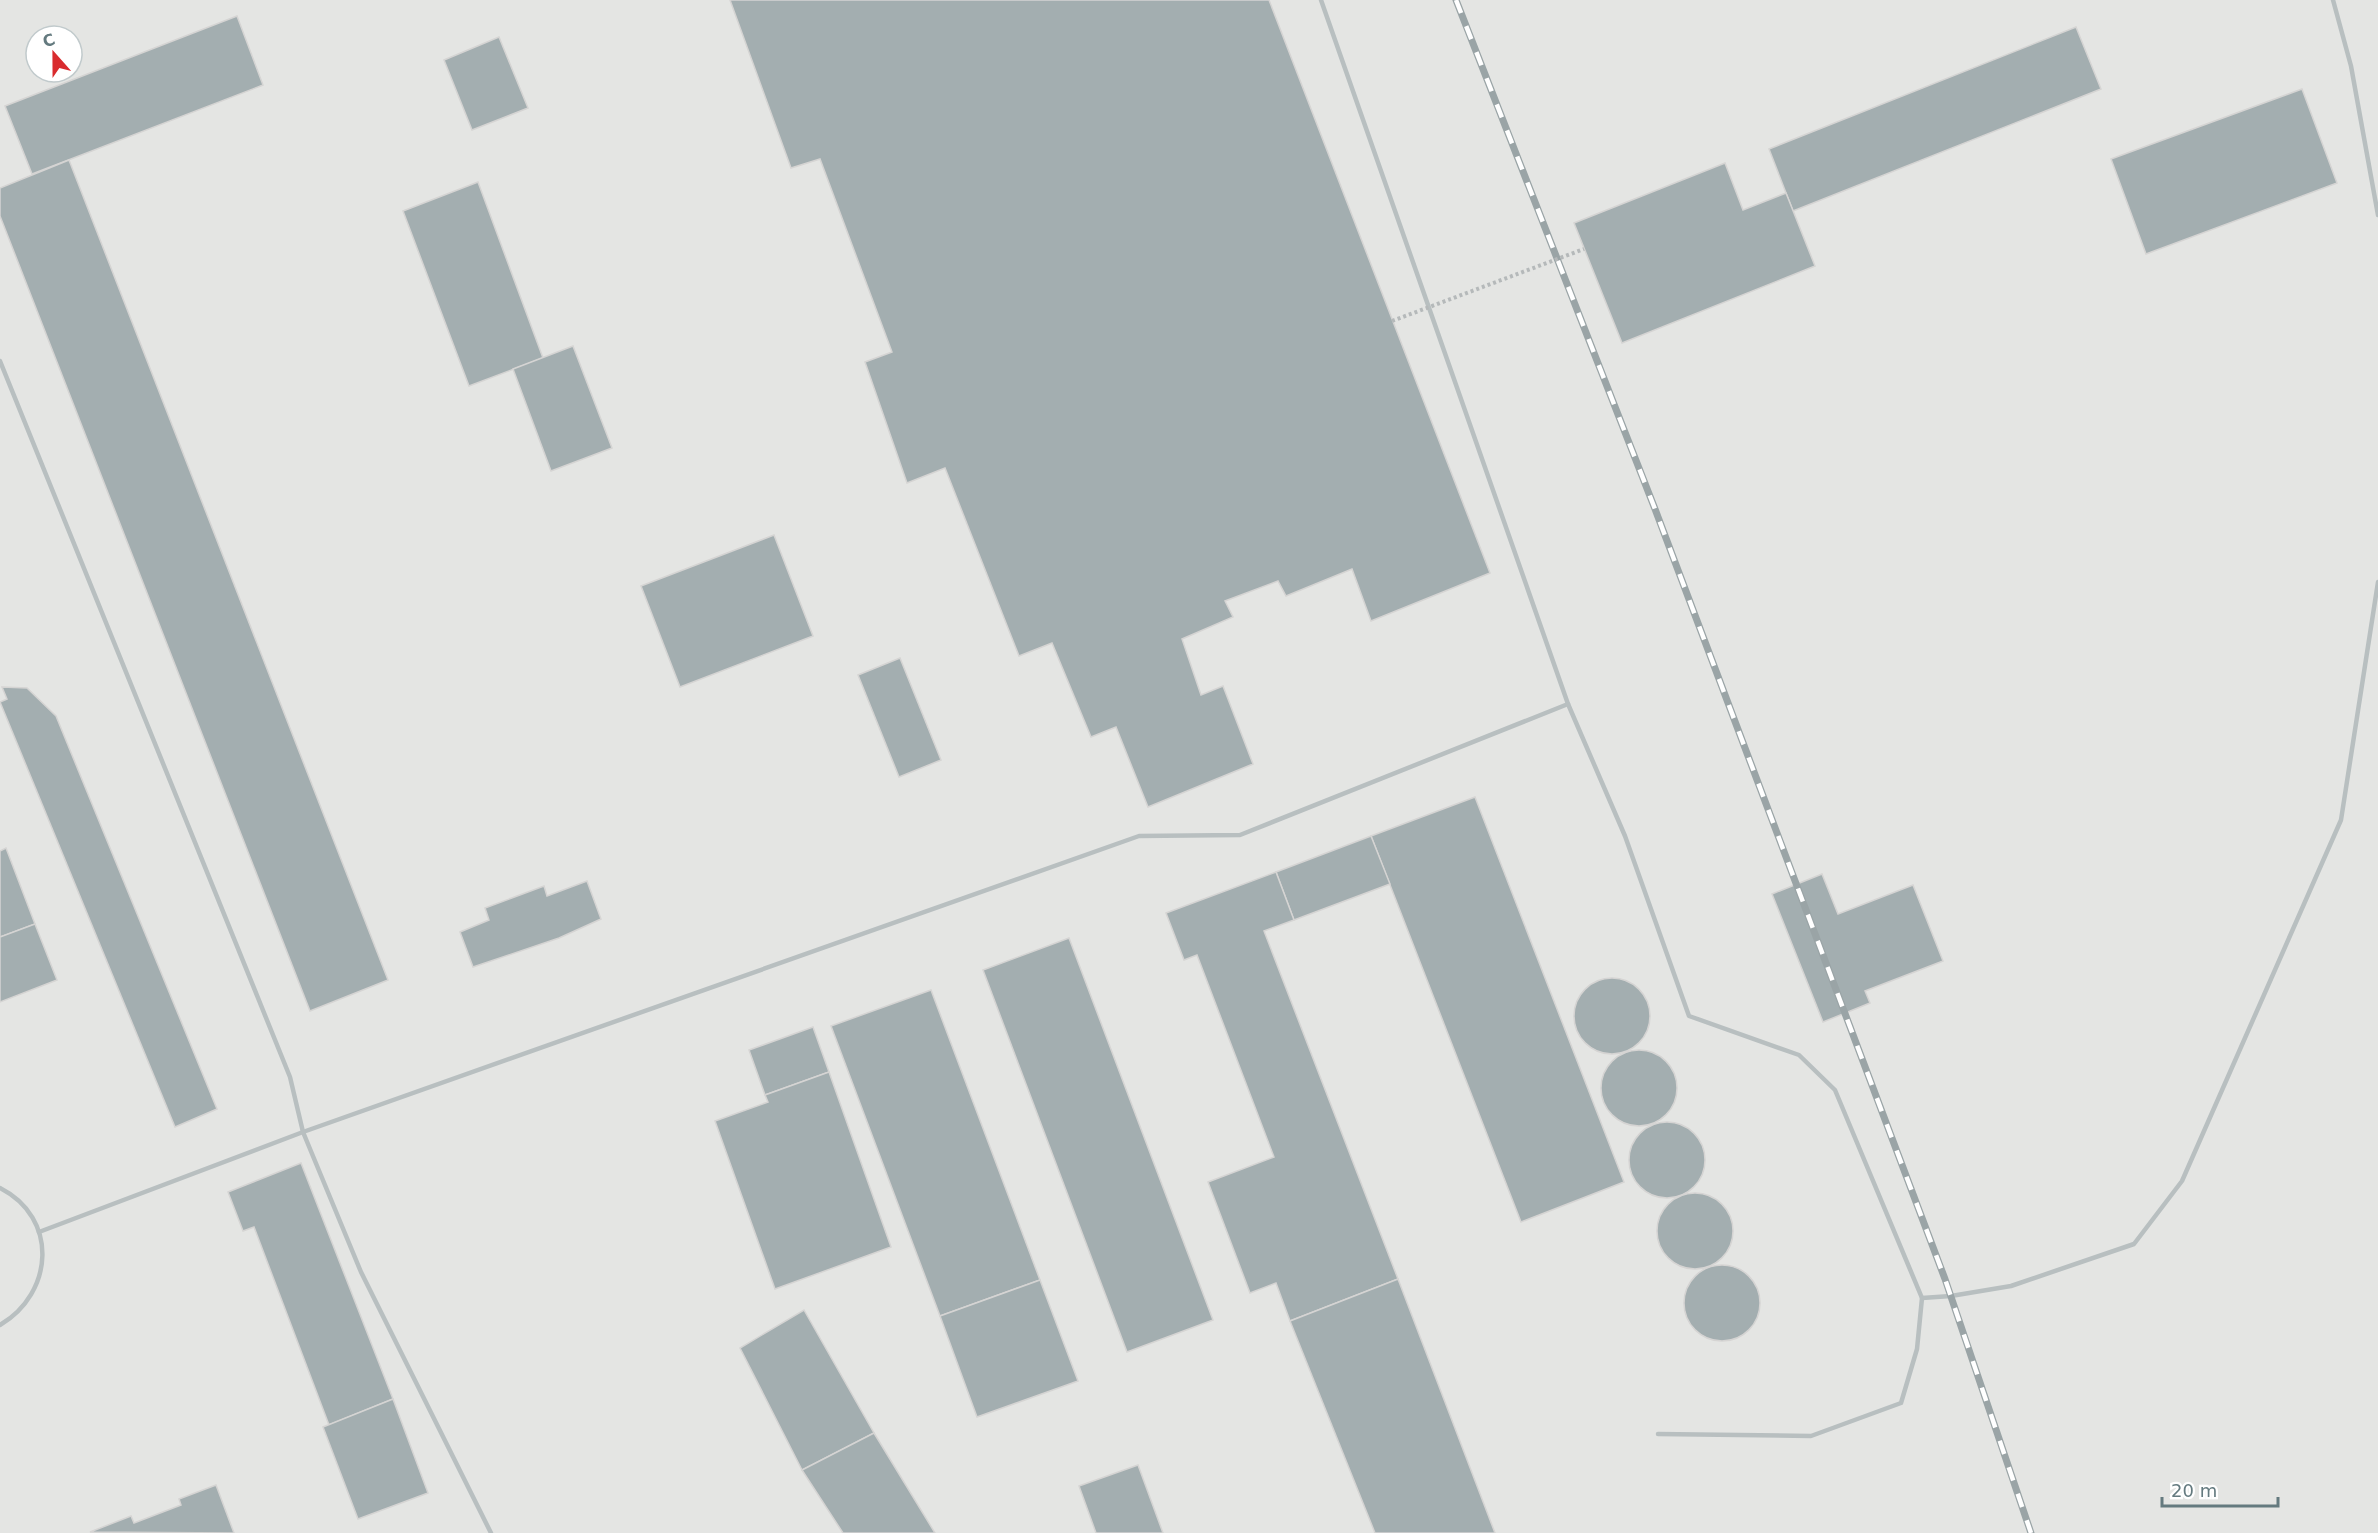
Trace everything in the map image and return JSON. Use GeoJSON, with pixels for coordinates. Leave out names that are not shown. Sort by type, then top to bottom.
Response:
{"type":"FeatureCollection","features":[{"type":"Feature","properties":{"kind":"lane"},"geometry":{"type":"LineString","coordinates":[[1321,0],[1568,704],[1625,836],[1689,1016],[1799,1055],[1835,1090],[1922,1299],[1917,1349],[1901,1403],[1811,1436],[1658,1434]]}},
{"type":"Feature","properties":{"kind":"lane"},"geometry":{"type":"LineString","coordinates":[[2333,0],[2351,66],[2378,214]]}},
{"type":"Feature","properties":{"kind":"lane"},"geometry":{"type":"LineString","coordinates":[[0,361],[290,1077],[303,1132],[361,1272],[491,1533]]}},
{"type":"Feature","properties":{"kind":"lane"},"geometry":{"type":"LineString","coordinates":[[1922,1299],[2011,1286],[2134,1244],[2182,1181],[2341,820],[2378,582]]}},
{"type":"Feature","properties":{"kind":"lane"},"geometry":{"type":"LineString","coordinates":[[39,1232],[303,1132],[1139,836],[1240,835],[1568,704]]}},
{"type":"Feature","properties":{"kind":"lane"},"geometry":{"type":"LineString","coordinates":[[0,1188],[11,1193],[28,1211],[39,1232],[43,1259],[37,1285],[23,1308],[0,1325]]}},
{"type":"Feature","properties":{"kind":"path"},"geometry":{"type":"LineString","coordinates":[[1392,321],[1584,249]]}},
{"type":"Feature","properties":{"kind":"shaded area"},"geometry":{"type":"Polygon","coordinates":[[[0,0],[2378,0],[2378,1533],[0,1533],[0,0]]]}},
{"type":"Feature","properties":{"kind":"building"},"geometry":{"type":"Polygon","coordinates":[[[730,0],[1269,0],[1490,573],[1371,621],[1352,569],[1286,596],[1278,581],[1225,601],[1233,617],[1182,639],[1201,695],[1223,686],[1253,764],[1148,807],[1116,727],[1091,737],[1052,643],[1019,656],[945,468],[907,483],[865,362],[892,352],[820,159],[791,168],[730,0]]]}},
{"type":"Feature","properties":{"kind":"building"},"geometry":{"type":"Polygon","coordinates":[[[237,16],[263,85],[32,174],[5,106],[62,84],[84,84],[84,75],[237,16]]]}},
{"type":"Feature","properties":{"kind":"building"},"geometry":{"type":"Polygon","coordinates":[[[2076,27],[2101,89],[1793,211],[1769,149],[2076,27]]]}},
{"type":"Feature","properties":{"kind":"building"},"geometry":{"type":"Polygon","coordinates":[[[499,37],[528,108],[472,130],[444,60],[499,37]]]}},
{"type":"Feature","properties":{"kind":"building"},"geometry":{"type":"Polygon","coordinates":[[[2302,89],[2337,183],[2146,254],[2111,159],[2302,89]]]}},
{"type":"Feature","properties":{"kind":"building"},"geometry":{"type":"Polygon","coordinates":[[[69,160],[388,980],[310,1011],[0,216],[0,188],[69,160]]]}},
{"type":"Feature","properties":{"kind":"building"},"geometry":{"type":"Polygon","coordinates":[[[1725,163],[1743,210],[1786,193],[1815,266],[1622,343],[1574,223],[1725,163]]]}},
{"type":"Feature","properties":{"kind":"building"},"geometry":{"type":"Polygon","coordinates":[[[478,182],[543,358],[469,386],[403,211],[478,182]]]}},
{"type":"Feature","properties":{"kind":"building"},"geometry":{"type":"Polygon","coordinates":[[[573,346],[612,448],[551,471],[513,369],[573,346]]]}},
{"type":"Feature","properties":{"kind":"building"},"geometry":{"type":"Polygon","coordinates":[[[774,535],[813,636],[680,687],[641,586],[774,535]]]}},
{"type":"Feature","properties":{"kind":"building"},"geometry":{"type":"Polygon","coordinates":[[[900,658],[941,760],[899,777],[858,675],[900,658]]]}},
{"type":"Feature","properties":{"kind":"building"},"geometry":{"type":"Polygon","coordinates":[[[2,687],[27,688],[56,716],[217,1109],[175,1127],[0,702],[7,699],[2,687]]]}},
{"type":"Feature","properties":{"kind":"building"},"geometry":{"type":"Polygon","coordinates":[[[1475,797],[1624,1182],[1521,1222],[1371,836],[1475,797]]]}},
{"type":"Feature","properties":{"kind":"building"},"geometry":{"type":"Polygon","coordinates":[[[1371,836],[1390,884],[1294,920],[1276,872],[1371,836]]]}},
{"type":"Feature","properties":{"kind":"building"},"geometry":{"type":"Polygon","coordinates":[[[6,848],[35,924],[0,937],[0,851],[6,848]]]}},
{"type":"Feature","properties":{"kind":"building"},"geometry":{"type":"Polygon","coordinates":[[[1276,872],[1294,920],[1264,931],[1398,1279],[1290,1321],[1276,1283],[1250,1293],[1208,1182],[1274,1157],[1197,955],[1184,960],[1166,913],[1276,872]]]}},
{"type":"Feature","properties":{"kind":"building"},"geometry":{"type":"Polygon","coordinates":[[[1822,874],[1838,914],[1913,885],[1943,961],[1865,991],[1870,1003],[1823,1022],[1772,894],[1822,874]]]}},
{"type":"Feature","properties":{"kind":"building"},"geometry":{"type":"Polygon","coordinates":[[[587,881],[601,919],[559,938],[473,967],[460,932],[489,920],[485,908],[544,886],[547,896],[587,881]]]}},
{"type":"Feature","properties":{"kind":"building"},"geometry":{"type":"Polygon","coordinates":[[[35,924],[57,980],[0,1002],[0,937],[35,924]]]}},
{"type":"Feature","properties":{"kind":"building"},"geometry":{"type":"Polygon","coordinates":[[[1069,938],[1213,1320],[1127,1352],[983,970],[1069,938]]]}},
{"type":"Feature","properties":{"kind":"building"},"geometry":{"type":"Polygon","coordinates":[[[1612,978],[1626,981],[1639,989],[1647,1002],[1650,1016],[1647,1030],[1639,1043],[1626,1051],[1612,1054],[1598,1051],[1585,1043],[1577,1030],[1574,1016],[1577,1002],[1585,989],[1598,981],[1612,978]]]}},
{"type":"Feature","properties":{"kind":"building"},"geometry":{"type":"Polygon","coordinates":[[[931,990],[1040,1280],[940,1316],[831,1026],[931,990]]]}},
{"type":"Feature","properties":{"kind":"building"},"geometry":{"type":"Polygon","coordinates":[[[813,1027],[829,1072],[765,1095],[749,1050],[813,1027]]]}},
{"type":"Feature","properties":{"kind":"building"},"geometry":{"type":"Polygon","coordinates":[[[1639,1050],[1653,1053],[1666,1061],[1674,1074],[1677,1088],[1674,1102],[1666,1115],[1653,1123],[1639,1126],[1625,1123],[1612,1115],[1604,1102],[1601,1088],[1604,1074],[1612,1061],[1625,1053],[1639,1050]]]}},
{"type":"Feature","properties":{"kind":"building"},"geometry":{"type":"Polygon","coordinates":[[[829,1072],[891,1247],[775,1289],[715,1121],[768,1102],[765,1095],[829,1072]]]}},
{"type":"Feature","properties":{"kind":"building"},"geometry":{"type":"Polygon","coordinates":[[[1667,1122],[1681,1125],[1694,1133],[1702,1146],[1705,1160],[1702,1174],[1694,1187],[1681,1195],[1667,1198],[1653,1195],[1640,1187],[1632,1174],[1629,1160],[1632,1146],[1640,1133],[1653,1125],[1667,1122]]]}},
{"type":"Feature","properties":{"kind":"building"},"geometry":{"type":"Polygon","coordinates":[[[301,1163],[393,1399],[329,1425],[254,1227],[243,1231],[228,1192],[301,1163]]]}},
{"type":"Feature","properties":{"kind":"building"},"geometry":{"type":"Polygon","coordinates":[[[1695,1193],[1709,1196],[1722,1204],[1730,1217],[1733,1231],[1730,1245],[1722,1258],[1709,1266],[1695,1269],[1681,1266],[1668,1258],[1660,1245],[1657,1231],[1660,1217],[1668,1204],[1681,1196],[1695,1193]]]}},
{"type":"Feature","properties":{"kind":"building"},"geometry":{"type":"Polygon","coordinates":[[[1722,1265],[1736,1268],[1749,1276],[1757,1289],[1760,1303],[1757,1317],[1749,1330],[1736,1338],[1722,1341],[1708,1338],[1695,1330],[1687,1317],[1684,1303],[1687,1289],[1695,1276],[1708,1268],[1722,1265]]]}},
{"type":"Feature","properties":{"kind":"building"},"geometry":{"type":"Polygon","coordinates":[[[1398,1279],[1495,1533],[1375,1533],[1290,1321],[1398,1279]]]}},
{"type":"Feature","properties":{"kind":"building"},"geometry":{"type":"Polygon","coordinates":[[[1040,1280],[1078,1381],[977,1417],[940,1316],[1040,1280]]]}},
{"type":"Feature","properties":{"kind":"building"},"geometry":{"type":"Polygon","coordinates":[[[804,1310],[874,1433],[802,1470],[740,1348],[804,1310]]]}},
{"type":"Feature","properties":{"kind":"building"},"geometry":{"type":"Polygon","coordinates":[[[393,1399],[428,1493],[358,1519],[323,1427],[393,1399]]]}},
{"type":"Feature","properties":{"kind":"building"},"geometry":{"type":"Polygon","coordinates":[[[874,1433],[935,1533],[843,1533],[802,1470],[874,1433]]]}},
{"type":"Feature","properties":{"kind":"building"},"geometry":{"type":"Polygon","coordinates":[[[1138,1465],[1163,1533],[1096,1533],[1079,1486],[1138,1465]]]}},
{"type":"Feature","properties":{"kind":"building"},"geometry":{"type":"Polygon","coordinates":[[[216,1485],[234,1533],[90,1532],[131,1516],[134,1523],[181,1505],[179,1499],[216,1485]]]}},
{"type":"Feature","properties":{"kind":"railway"},"geometry":{"type":"LineString","coordinates":[[1456,0],[1655,509],[1945,1279],[2031,1533]]}}]}
